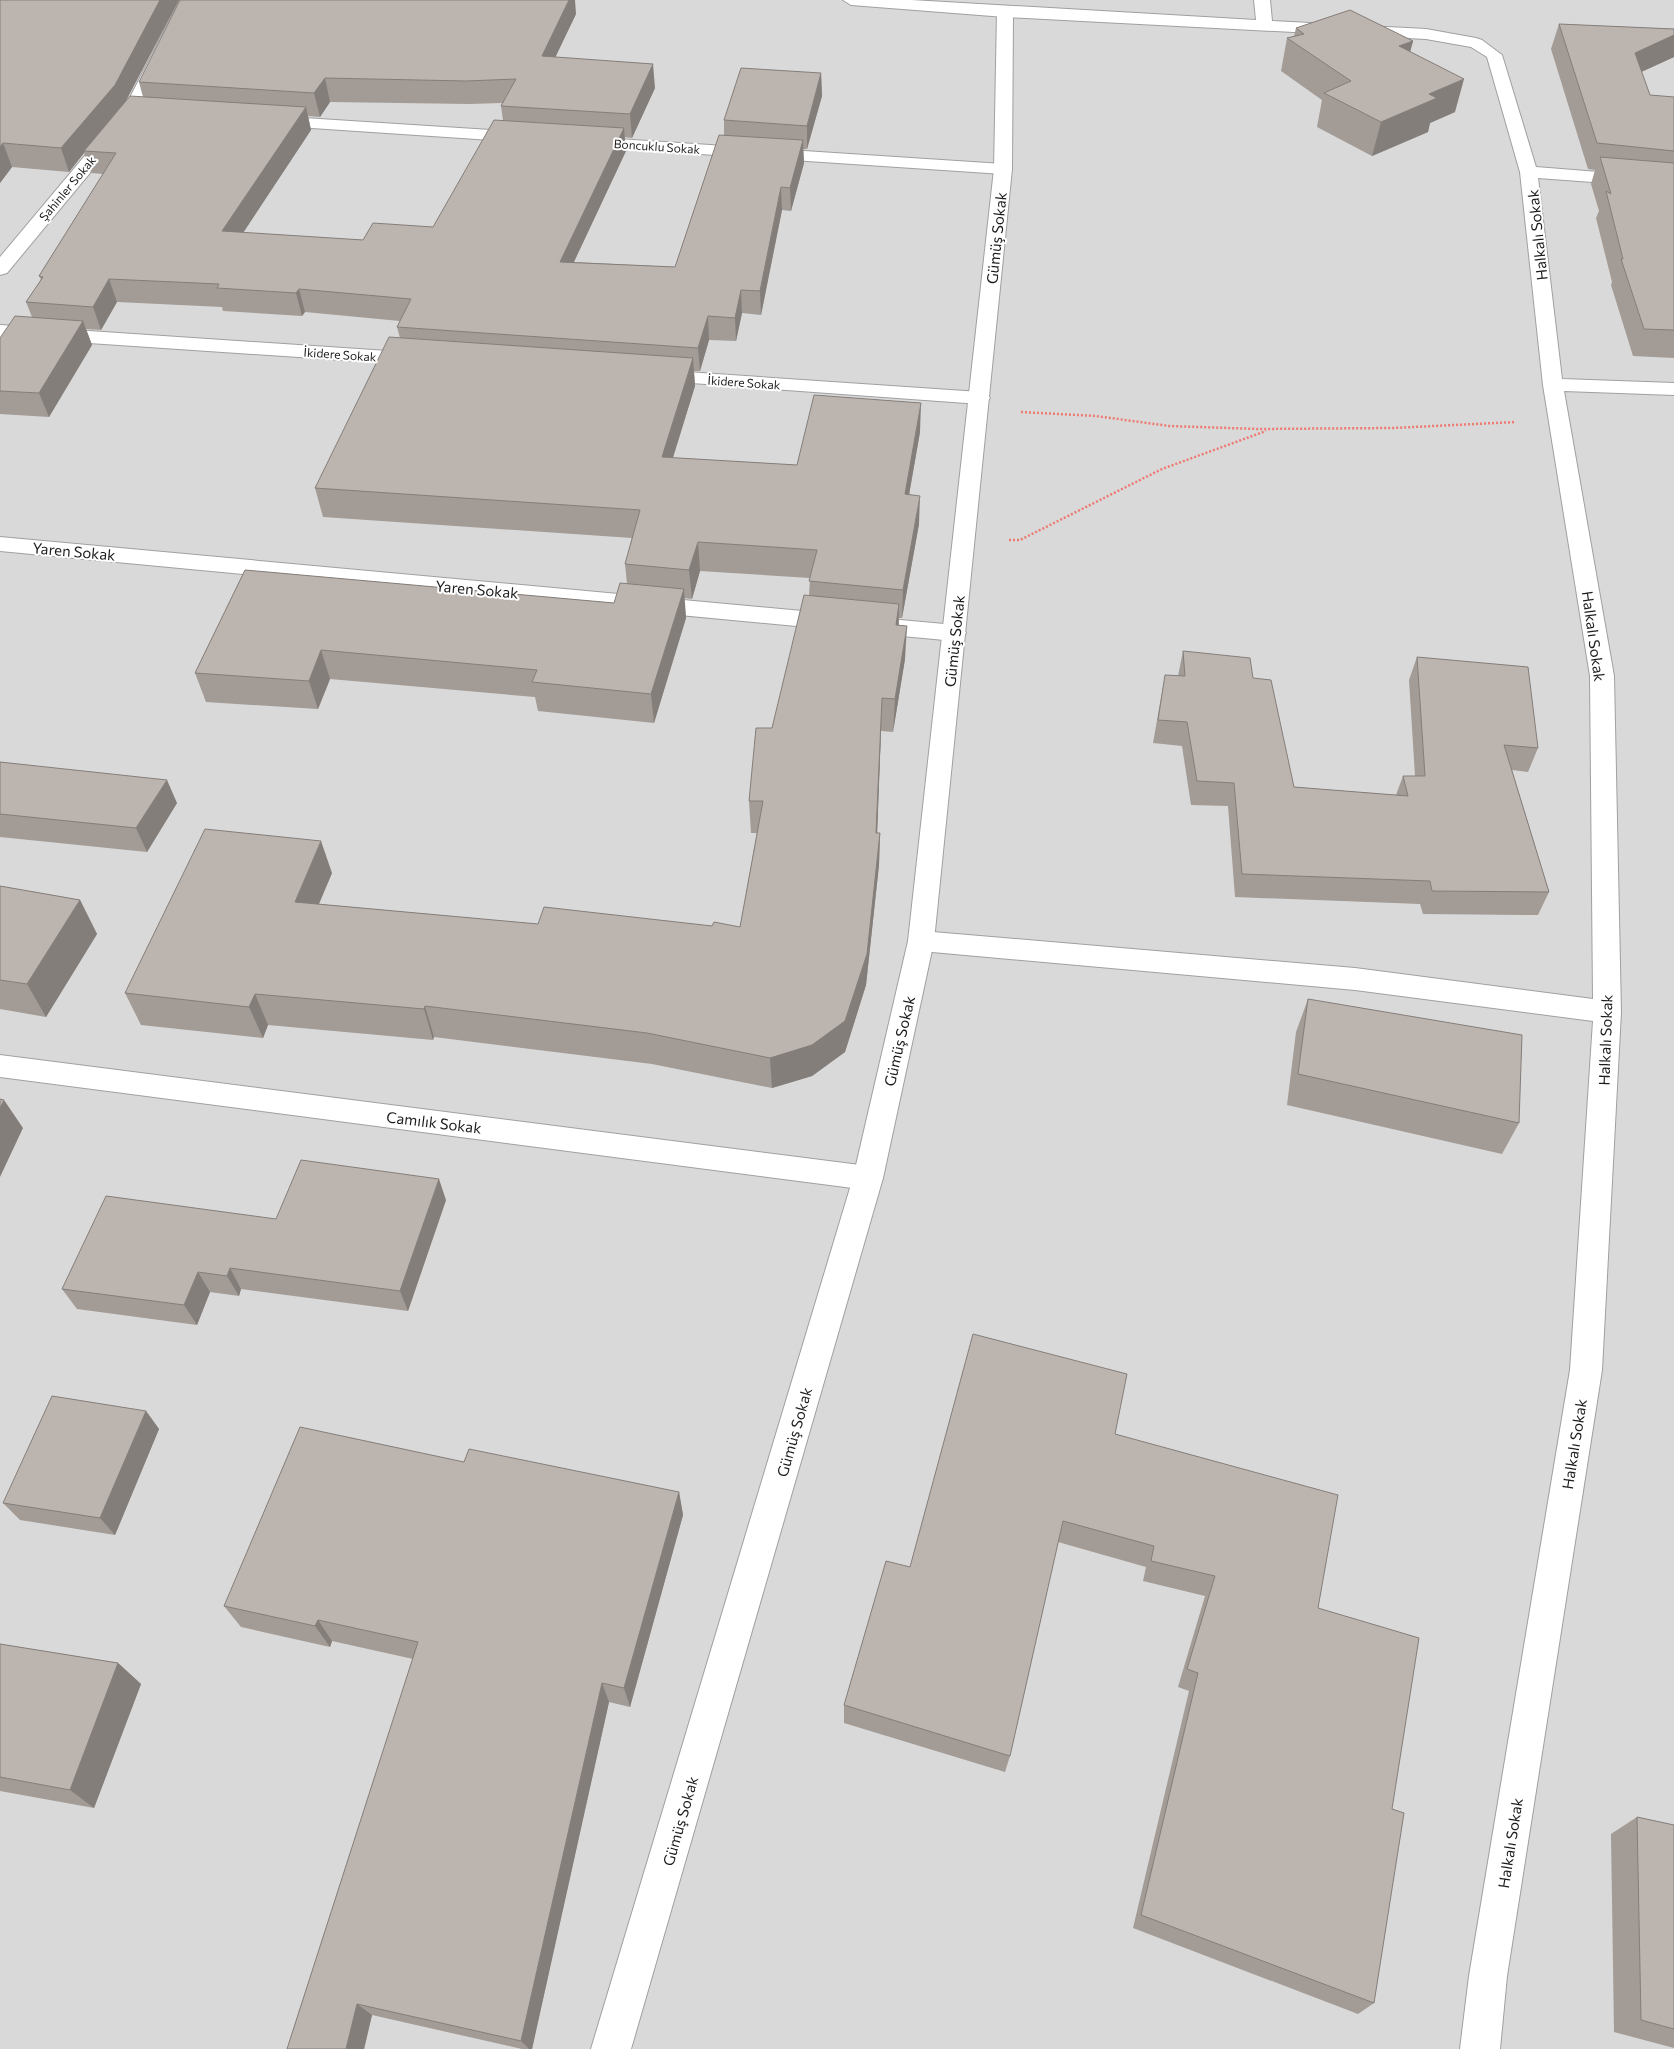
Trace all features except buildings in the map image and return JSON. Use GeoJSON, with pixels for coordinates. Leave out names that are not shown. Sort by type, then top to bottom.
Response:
{"type":"FeatureCollection","features":[{"type":"Feature","properties":{"kind":"street","name":"Şahinler Sokak"},"geometry":{"type":"LineString","coordinates":[[0,269],[132,111],[188,0]]}},
{"type":"Feature","properties":{"kind":"street"},"geometry":{"type":"LineString","coordinates":[[851,0],[1005,6],[1264,26],[1262,0]]}},
{"type":"Feature","properties":{"kind":"street","name":"Gümüş Sokak"},"geometry":{"type":"LineString","coordinates":[[611,2049],[868,1178],[921,941],[1003,169],[1005,6]]}},
{"type":"Feature","properties":{"kind":"street","name":"Halkalı Sokak"},"geometry":{"type":"LineString","coordinates":[[1264,26],[1426,34],[1476,43],[1494,55],[1530,172],[1553,385],[1602,676],[1607,1012],[1586,1370],[1488,1976],[1480,2049]]}},
{"type":"Feature","properties":{"kind":"street"},"geometry":{"type":"LineString","coordinates":[[132,111],[152,112]]}},
{"type":"Feature","properties":{"kind":"street"},"geometry":{"type":"LineString","coordinates":[[260,120],[538,138]]}},
{"type":"Feature","properties":{"kind":"street","name":"Boncuklu Sokak"},"geometry":{"type":"LineString","coordinates":[[568,140],[1003,169]]}},
{"type":"Feature","properties":{"kind":"street"},"geometry":{"type":"LineString","coordinates":[[1530,172],[1674,183]]}},
{"type":"Feature","properties":{"kind":"street","name":"İkidere Sokak"},"geometry":{"type":"LineString","coordinates":[[0,331],[436,361]]}},
{"type":"Feature","properties":{"kind":"street","name":"İkidere Sokak"},"geometry":{"type":"LineString","coordinates":[[634,374],[979,404]]}},
{"type":"Feature","properties":{"kind":"street"},"geometry":{"type":"LineString","coordinates":[[1553,385],[1674,389]]}},
{"type":"Feature","properties":{"kind":"street","name":"Yaren Sokak"},"geometry":{"type":"LineString","coordinates":[[0,544],[955,633]]}},
{"type":"Feature","properties":{"kind":"street"},"geometry":{"type":"LineString","coordinates":[[921,941],[1355,979],[1607,1012]]}},
{"type":"Feature","properties":{"kind":"street","name":"Camılık Sokak"},"geometry":{"type":"LineString","coordinates":[[0,1066],[868,1178]]}},
{"type":"Feature","properties":{"kind":"path"},"geometry":{"type":"LineString","coordinates":[[979,404],[1096,416],[1169,426],[1269,430],[1392,428],[1559,419]]}},
{"type":"Feature","properties":{"kind":"path"},"geometry":{"type":"LineString","coordinates":[[965,539],[1020,540],[1162,469],[1269,430]]}},
{"type":"Feature","properties":{"kind":"shaded area"},"geometry":{"type":"Polygon","coordinates":[[[0,0],[1674,0],[1674,2049],[0,2049],[0,0]]]}}]}
